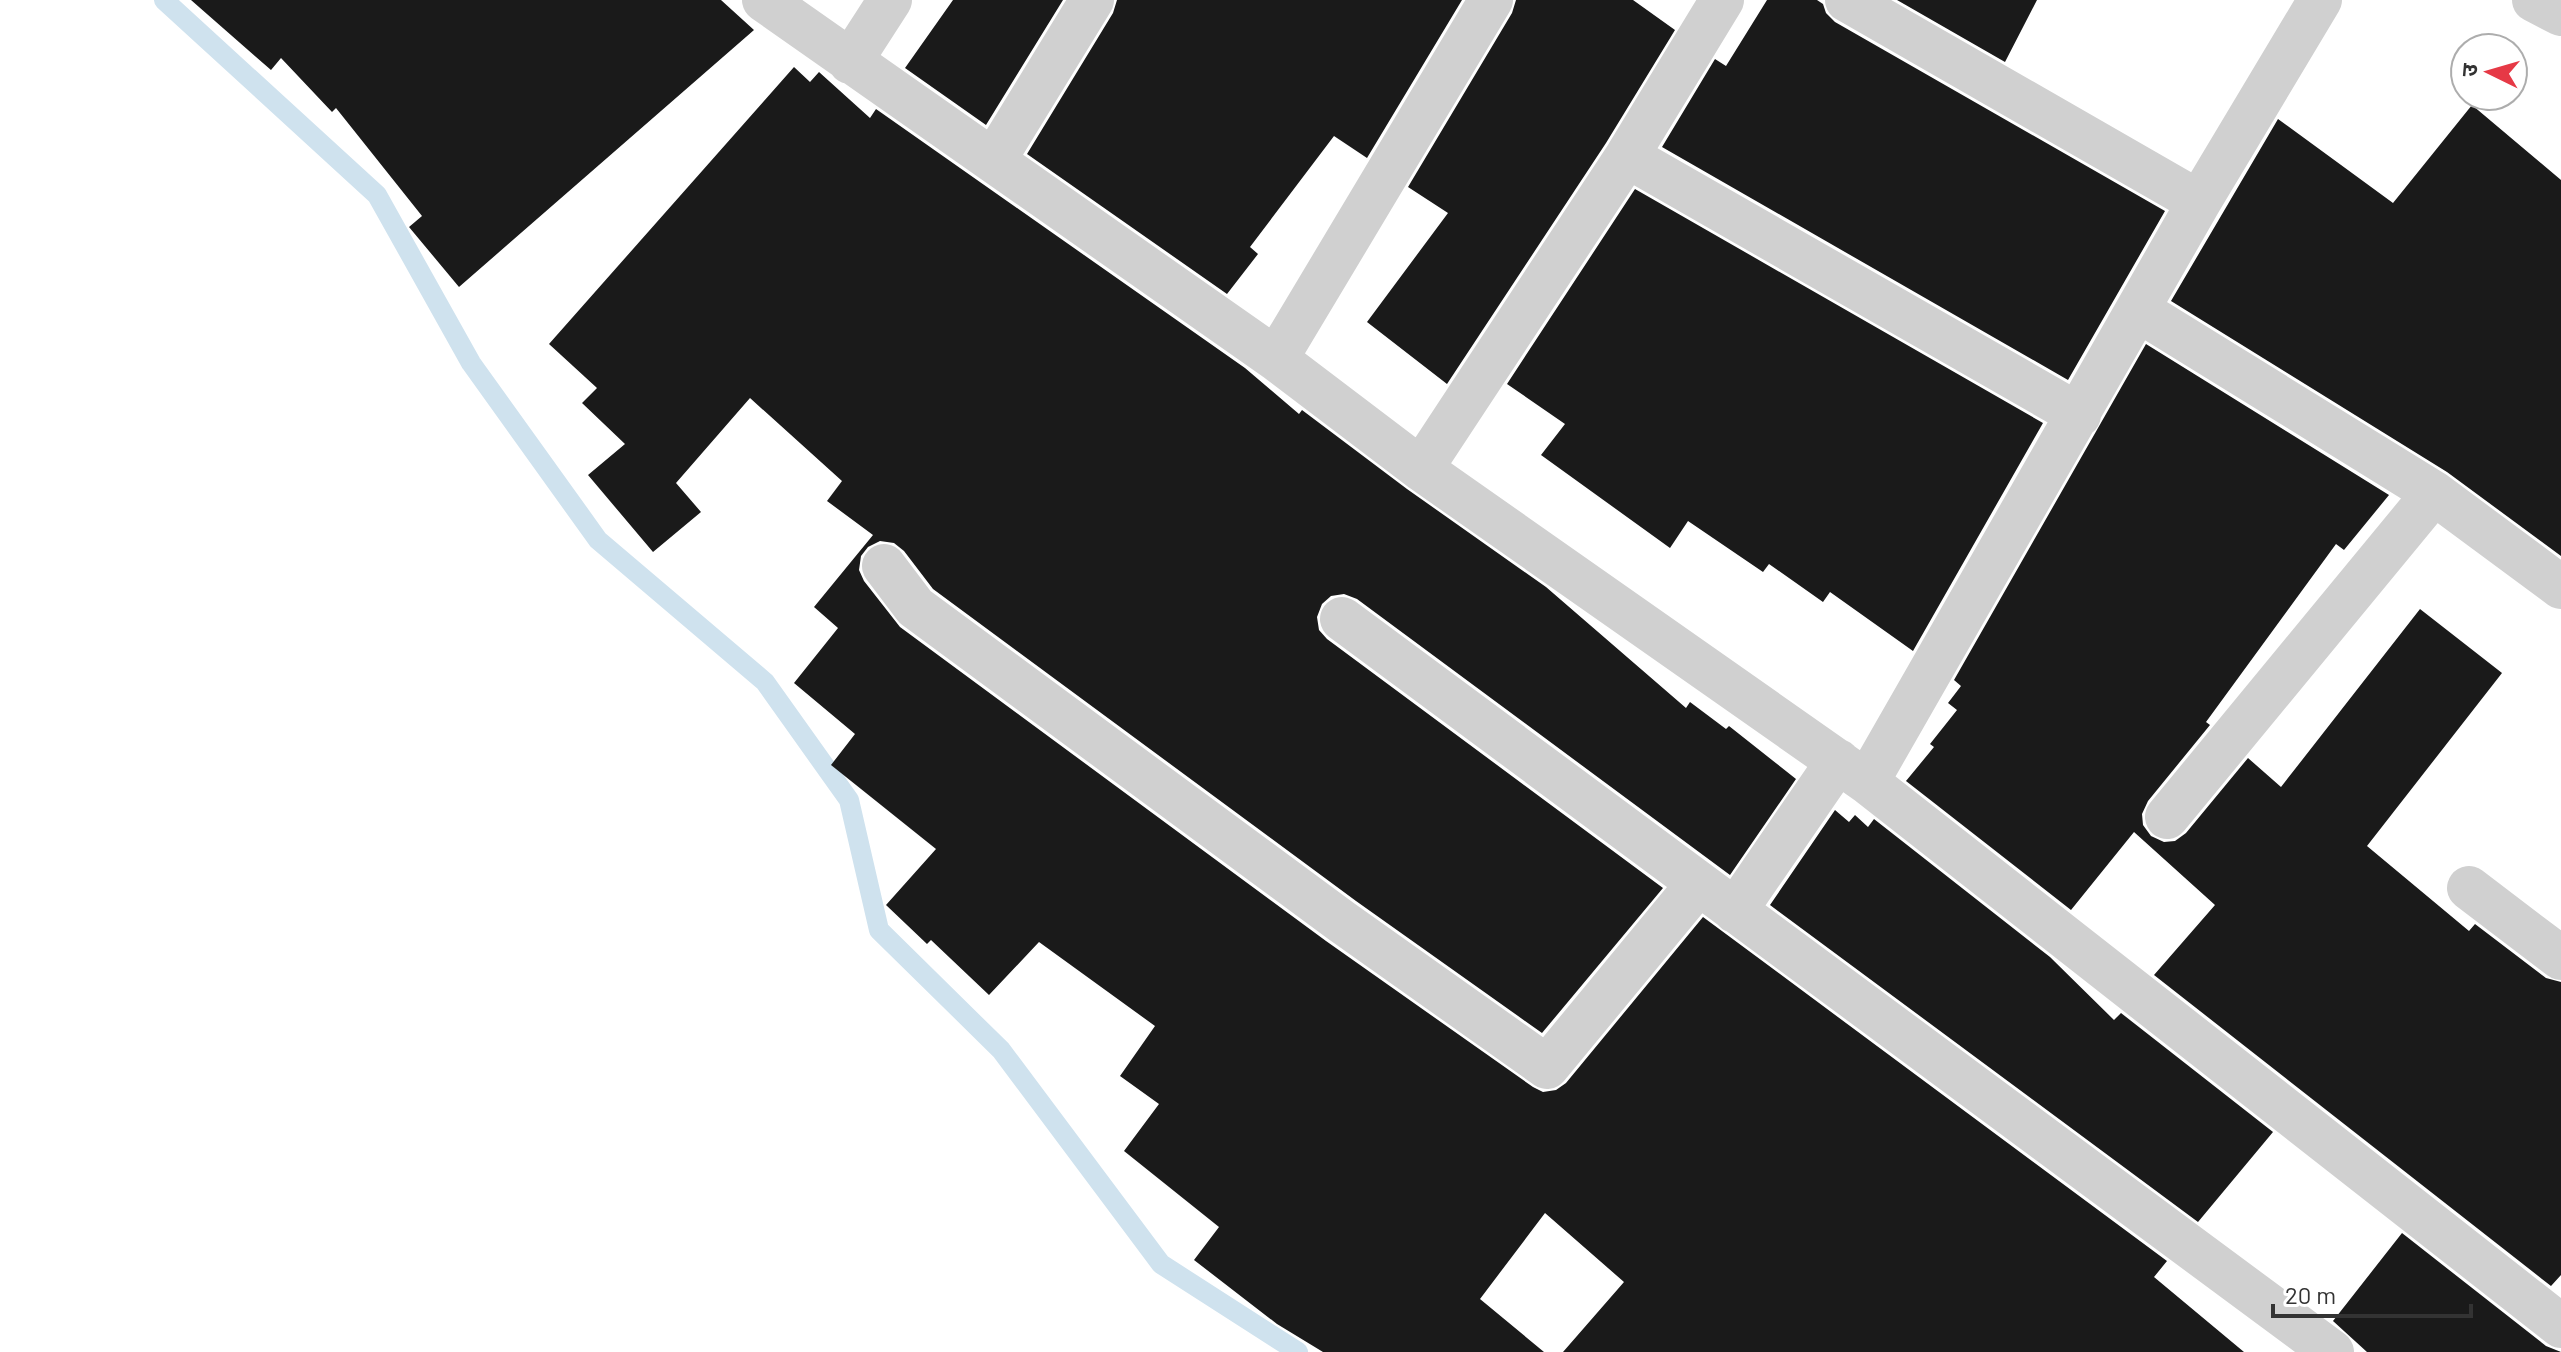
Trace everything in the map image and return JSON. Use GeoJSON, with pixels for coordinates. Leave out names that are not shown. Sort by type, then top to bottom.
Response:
{"type":"FeatureCollection","features":[{"type":"Feature","properties":{"kind":"street"},"geometry":{"type":"LineString","coordinates":[[764,0],[1276,359],[1421,469],[1853,771],[2561,1326]]}},
{"type":"Feature","properties":{"kind":"street"},"geometry":{"type":"LineString","coordinates":[[850,62],[890,0]]}},
{"type":"Feature","properties":{"kind":"street"},"geometry":{"type":"LineString","coordinates":[[994,160],[1092,0]]}},
{"type":"Feature","properties":{"kind":"street"},"geometry":{"type":"LineString","coordinates":[[1276,359],[1491,0]]}},
{"type":"Feature","properties":{"kind":"street"},"geometry":{"type":"LineString","coordinates":[[1421,469],[1627,156],[1722,0]]}},
{"type":"Feature","properties":{"kind":"street"},"geometry":{"type":"LineString","coordinates":[[1735,911],[1853,771],[2079,415],[2199,202],[2320,0]]}},
{"type":"Feature","properties":{"kind":"street"},"geometry":{"type":"LineString","coordinates":[[2534,0],[2561,14]]}},
{"type":"Feature","properties":{"kind":"street"},"geometry":{"type":"LineString","coordinates":[[1856,2],[2199,202]]}},
{"type":"Feature","properties":{"kind":"street"},"geometry":{"type":"LineString","coordinates":[[1627,156],[2079,415]]}},
{"type":"Feature","properties":{"kind":"street"},"geometry":{"type":"LineString","coordinates":[[2138,310],[2434,493],[2561,587]]}},
{"type":"Feature","properties":{"kind":"street"},"geometry":{"type":"LineString","coordinates":[[2167,817],[2434,493]]}},
{"type":"Feature","properties":{"kind":"street"},"geometry":{"type":"LineString","coordinates":[[884,566],[915,607],[1341,921],[1547,1067],[1698,884]]}},
{"type":"Feature","properties":{"kind":"street"},"geometry":{"type":"LineString","coordinates":[[1342,619],[2332,1352]]}},
{"type":"Feature","properties":{"kind":"street"},"geometry":{"type":"LineString","coordinates":[[2469,888],[2561,958]]}},
{"type":"Feature","properties":{"kind":"building"},"geometry":{"type":"Polygon","coordinates":[[[191,0],[721,0],[754,30],[459,287],[409,227],[422,216],[336,108],[332,112],[281,58],[271,70],[191,0]]]}},
{"type":"Feature","properties":{"kind":"building"},"geometry":{"type":"Polygon","coordinates":[[[953,0],[1063,0],[986,125],[905,68],[953,0]]]}},
{"type":"Feature","properties":{"kind":"building"},"geometry":{"type":"Polygon","coordinates":[[[1117,0],[1462,0],[1367,158],[1334,136],[1250,247],[1258,254],[1227,294],[1027,154],[1113,13],[1117,0]]]}},
{"type":"Feature","properties":{"kind":"building"},"geometry":{"type":"Polygon","coordinates":[[[1516,0],[1633,0],[1675,30],[1606,143],[1447,384],[1367,322],[1448,213],[1408,187],[1512,13],[1516,0]]]}},
{"type":"Feature","properties":{"kind":"building"},"geometry":{"type":"Polygon","coordinates":[[[1767,0],[1817,0],[1835,22],[2165,211],[2068,380],[1662,147],[1715,59],[1726,66],[1767,0]]]}},
{"type":"Feature","properties":{"kind":"building"},"geometry":{"type":"Polygon","coordinates":[[[1897,0],[2037,0],[2005,62],[1897,0]]]}},
{"type":"Feature","properties":{"kind":"building"},"geometry":{"type":"Polygon","coordinates":[[[794,67],[810,82],[819,72],[870,118],[876,109],[1245,368],[1299,414],[1302,410],[1546,587],[1686,708],[1690,702],[1726,729],[1729,726],[1796,779],[1730,875],[1357,599],[1344,594],[1331,596],[1322,604],[1317,617],[1319,630],[1327,639],[1663,888],[1542,1033],[1356,901],[933,589],[904,551],[894,543],[880,541],[868,547],[861,556],[859,570],[900,627],[1326,941],[1543,1092],[1556,1090],[1566,1083],[1703,917],[2167,1261],[2154,1277],[2244,1352],[1563,1352],[1624,1282],[1545,1213],[1480,1299],[1544,1352],[1323,1352],[1277,1324],[1194,1260],[1219,1227],[1124,1151],[1159,1104],[1120,1076],[1155,1026],[1039,942],[989,995],[931,940],[927,944],[886,905],[936,849],[831,765],[855,734],[794,683],[838,628],[814,607],[873,535],[827,501],[842,481],[750,398],[676,483],[701,512],[653,552],[588,475],[625,444],[582,403],[597,388],[549,344],[794,67]]]}},
{"type":"Feature","properties":{"kind":"building"},"geometry":{"type":"Polygon","coordinates":[[[2466,112],[2480,112],[2561,180],[2561,556],[2447,472],[2171,301],[2278,119],[2393,203],[2466,112]]]}},
{"type":"Feature","properties":{"kind":"building"},"geometry":{"type":"Polygon","coordinates":[[[1635,189],[2043,423],[1913,651],[1830,592],[1823,602],[1769,564],[1763,572],[1688,521],[1670,548],[1541,455],[1565,424],[1507,384],[1635,189]]]}},
{"type":"Feature","properties":{"kind":"building"},"geometry":{"type":"Polygon","coordinates":[[[2146,344],[2389,495],[2344,550],[2336,544],[2206,722],[2210,725],[2148,801],[2142,814],[2143,825],[2151,836],[2164,842],[2175,841],[2186,833],[2248,758],[2281,787],[2420,609],[2502,673],[2367,846],[2469,931],[2475,924],[2546,978],[2561,982],[2561,1275],[2551,1286],[2154,975],[2215,905],[2134,832],[2071,910],[1906,781],[1934,747],[1930,744],[1957,710],[1948,703],[1961,686],[1954,680],[2146,344]]]}},
{"type":"Feature","properties":{"kind":"building"},"geometry":{"type":"Polygon","coordinates":[[[1835,810],[1849,822],[1855,815],[1868,827],[1874,819],[2050,957],[2114,1020],[2121,1013],[2273,1132],[2198,1222],[1770,905],[1835,810]]]}},
{"type":"Feature","properties":{"kind":"building"},"geometry":{"type":"Polygon","coordinates":[[[2402,1233],[2546,1346],[2561,1352],[2367,1352],[2333,1321],[2402,1233]]]}},
{"type":"Feature","properties":{"kind":"waterway"},"geometry":{"type":"LineString","coordinates":[[164,0],[377,195],[471,363],[598,540],[765,682],[849,800],[879,930],[1001,1050],[1161,1264],[1298,1352]]}}]}
